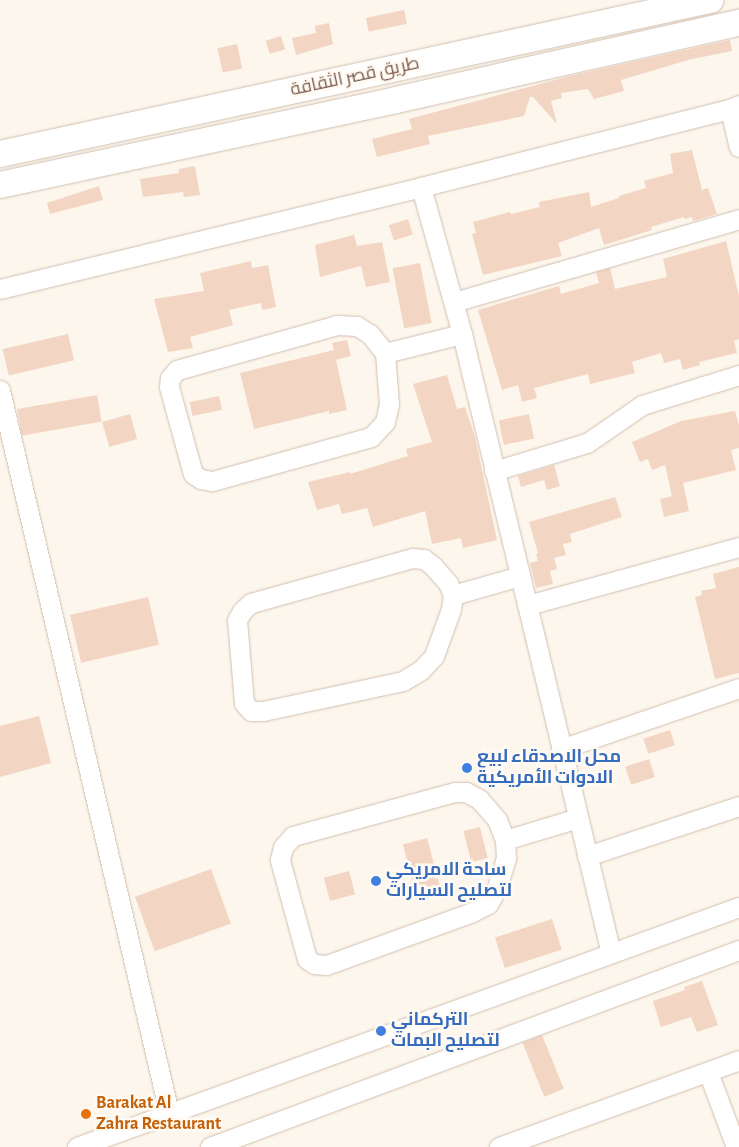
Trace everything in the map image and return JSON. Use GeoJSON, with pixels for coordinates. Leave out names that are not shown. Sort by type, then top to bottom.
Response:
{"type":"FeatureCollection","features":[{"type":"Feature","properties":{"kind":"street","name":"طريق قصر الثقافة"},"geometry":{"type":"LineString","coordinates":[[0,154],[710,0]]}},
{"type":"Feature","properties":{"kind":"street"},"geometry":{"type":"LineString","coordinates":[[0,185],[396,100],[728,25]]}},
{"type":"Feature","properties":{"kind":"street"},"geometry":{"type":"LineString","coordinates":[[0,289],[421,187],[734,107],[739,148]]}},
{"type":"Feature","properties":{"kind":"street"},"geometry":{"type":"LineString","coordinates":[[421,187],[462,334],[561,749],[612,953]]}},
{"type":"Feature","properties":{"kind":"street"},"geometry":{"type":"LineString","coordinates":[[454,302],[739,219]]}},
{"type":"Feature","properties":{"kind":"street"},"geometry":{"type":"LineString","coordinates":[[337,325],[357,326],[370,334],[385,352],[389,404],[385,422],[371,437],[212,481],[201,479],[193,474],[169,387],[170,378],[177,370],[337,325]]}},
{"type":"Feature","properties":{"kind":"street"},"geometry":{"type":"LineString","coordinates":[[385,352],[462,334]]}},
{"type":"Feature","properties":{"kind":"street"},"geometry":{"type":"LineString","coordinates":[[494,471],[587,443],[642,405],[739,375]]}},
{"type":"Feature","properties":{"kind":"street"},"geometry":{"type":"LineString","coordinates":[[0,390],[169,1112]]}},
{"type":"Feature","properties":{"kind":"street"},"geometry":{"type":"LineString","coordinates":[[528,605],[739,547]]}},
{"type":"Feature","properties":{"kind":"street"},"geometry":{"type":"LineString","coordinates":[[412,558],[424,559],[433,566],[448,583],[453,595],[451,609],[434,656],[421,670],[403,681],[262,711],[251,710],[244,703],[237,620],[242,611],[251,603],[412,558]]}},
{"type":"Feature","properties":{"kind":"street"},"geometry":{"type":"LineString","coordinates":[[453,595],[520,576]]}},
{"type":"Feature","properties":{"kind":"street"},"geometry":{"type":"LineString","coordinates":[[561,749],[739,688]]}},
{"type":"Feature","properties":{"kind":"street"},"geometry":{"type":"LineString","coordinates":[[455,792],[466,792],[479,799],[497,820],[505,840],[506,858],[497,888],[488,904],[470,913],[326,965],[314,964],[306,959],[280,860],[283,847],[293,836],[455,792]]}},
{"type":"Feature","properties":{"kind":"street"},"geometry":{"type":"LineString","coordinates":[[587,856],[739,806]]}},
{"type":"Feature","properties":{"kind":"street"},"geometry":{"type":"LineString","coordinates":[[505,840],[578,818]]}},
{"type":"Feature","properties":{"kind":"street"},"geometry":{"type":"LineString","coordinates":[[77,1147],[169,1112],[739,907]]}},
{"type":"Feature","properties":{"kind":"street"},"geometry":{"type":"LineString","coordinates":[[210,1147],[235,1143],[739,950]]}},
{"type":"Feature","properties":{"kind":"street"},"geometry":{"type":"LineString","coordinates":[[499,1147],[739,1060]]}},
{"type":"Feature","properties":{"kind":"street"},"geometry":{"type":"LineString","coordinates":[[708,1072],[736,1147]]}},
{"type":"Feature","properties":{"kind":"building"},"geometry":{"type":"Polygon","coordinates":[[[404,10],[407,24],[369,32],[366,18],[404,10]]]}},
{"type":"Feature","properties":{"kind":"building"},"geometry":{"type":"Polygon","coordinates":[[[329,23],[333,44],[296,55],[292,38],[316,33],[315,26],[329,23]]]}},
{"type":"Feature","properties":{"kind":"building"},"geometry":{"type":"Polygon","coordinates":[[[281,36],[285,49],[270,54],[266,41],[281,36]]]}},
{"type":"Feature","properties":{"kind":"building"},"geometry":{"type":"Polygon","coordinates":[[[730,40],[732,51],[688,60],[621,80],[624,91],[594,99],[588,89],[561,93],[562,98],[551,101],[557,124],[533,97],[530,97],[524,116],[428,136],[430,144],[377,157],[372,139],[412,129],[409,119],[570,76],[730,40]]]}},
{"type":"Feature","properties":{"kind":"building"},"geometry":{"type":"Polygon","coordinates":[[[237,44],[242,68],[223,73],[217,48],[237,44]]]}},
{"type":"Feature","properties":{"kind":"building"},"geometry":{"type":"Polygon","coordinates":[[[692,150],[702,190],[708,188],[717,214],[693,221],[692,217],[685,219],[684,217],[651,227],[652,230],[604,245],[599,228],[558,243],[562,256],[483,275],[472,234],[476,233],[473,222],[510,212],[511,214],[540,207],[539,202],[589,192],[591,207],[619,198],[619,196],[646,188],[644,181],[673,173],[670,154],[692,150]]]}},
{"type":"Feature","properties":{"kind":"building"},"geometry":{"type":"Polygon","coordinates":[[[195,166],[200,195],[184,197],[183,192],[143,197],[140,179],[179,173],[179,169],[195,166]]]}},
{"type":"Feature","properties":{"kind":"building"},"geometry":{"type":"Polygon","coordinates":[[[99,186],[103,200],[50,214],[47,203],[99,186]]]}},
{"type":"Feature","properties":{"kind":"building"},"geometry":{"type":"Polygon","coordinates":[[[408,219],[413,234],[394,240],[389,225],[408,219]]]}},
{"type":"Feature","properties":{"kind":"building"},"geometry":{"type":"Polygon","coordinates":[[[354,235],[357,246],[382,242],[390,282],[366,287],[361,266],[320,277],[315,245],[354,235]]]}},
{"type":"Feature","properties":{"kind":"building"},"geometry":{"type":"Polygon","coordinates":[[[726,241],[739,296],[739,339],[734,341],[737,353],[699,362],[700,365],[683,370],[680,359],[664,363],[661,353],[632,362],[635,373],[590,384],[588,374],[534,388],[537,398],[522,402],[518,385],[502,390],[478,310],[559,286],[561,294],[599,283],[596,272],[610,268],[615,289],[667,277],[663,259],[726,241]]]}},
{"type":"Feature","properties":{"kind":"building"},"geometry":{"type":"Polygon","coordinates":[[[251,261],[252,268],[268,265],[276,307],[262,310],[261,303],[229,310],[233,325],[190,337],[193,348],[168,352],[154,299],[204,291],[200,273],[251,261]]]}},
{"type":"Feature","properties":{"kind":"building"},"geometry":{"type":"Polygon","coordinates":[[[420,263],[432,323],[404,328],[393,268],[420,263]]]}},
{"type":"Feature","properties":{"kind":"building"},"geometry":{"type":"Polygon","coordinates":[[[68,334],[74,360],[9,375],[3,349],[68,334]]]}},
{"type":"Feature","properties":{"kind":"building"},"geometry":{"type":"Polygon","coordinates":[[[347,340],[351,356],[336,360],[347,410],[329,414],[329,411],[254,429],[240,373],[334,350],[332,343],[347,340]]]}},
{"type":"Feature","properties":{"kind":"building"},"geometry":{"type":"Polygon","coordinates":[[[447,375],[457,409],[465,407],[475,437],[497,540],[463,548],[461,538],[432,544],[425,511],[373,527],[367,508],[342,514],[339,504],[317,510],[308,482],[350,472],[350,474],[408,456],[406,449],[432,442],[413,384],[447,375]]]}},
{"type":"Feature","properties":{"kind":"building"},"geometry":{"type":"Polygon","coordinates":[[[97,395],[102,422],[22,436],[17,409],[97,395]]]}},
{"type":"Feature","properties":{"kind":"building"},"geometry":{"type":"Polygon","coordinates":[[[219,396],[222,410],[193,416],[190,402],[219,396]]]}},
{"type":"Feature","properties":{"kind":"building"},"geometry":{"type":"Polygon","coordinates":[[[735,411],[739,425],[739,448],[731,450],[736,470],[683,483],[689,511],[664,517],[660,499],[672,496],[665,465],[652,470],[648,459],[640,462],[632,442],[681,421],[735,411]]]}},
{"type":"Feature","properties":{"kind":"building"},"geometry":{"type":"Polygon","coordinates":[[[130,414],[137,439],[109,447],[102,422],[130,414]]]}},
{"type":"Feature","properties":{"kind":"building"},"geometry":{"type":"Polygon","coordinates":[[[529,414],[534,438],[504,445],[499,420],[529,414]]]}},
{"type":"Feature","properties":{"kind":"building"},"geometry":{"type":"Polygon","coordinates":[[[554,465],[560,486],[547,490],[544,480],[521,487],[518,476],[554,465]]]}},
{"type":"Feature","properties":{"kind":"building"},"geometry":{"type":"Polygon","coordinates":[[[615,497],[622,517],[570,534],[572,542],[563,544],[566,555],[554,558],[557,569],[550,571],[553,584],[536,588],[530,563],[538,561],[536,554],[538,553],[529,522],[615,497]]]}},
{"type":"Feature","properties":{"kind":"building"},"geometry":{"type":"Polygon","coordinates":[[[739,567],[739,673],[715,679],[695,597],[702,595],[701,591],[716,588],[713,574],[739,567]]]}},
{"type":"Feature","properties":{"kind":"building"},"geometry":{"type":"Polygon","coordinates":[[[148,597],[159,645],[81,663],[70,615],[148,597]]]}},
{"type":"Feature","properties":{"kind":"building"},"geometry":{"type":"Polygon","coordinates":[[[39,716],[51,763],[0,777],[0,726],[39,716]]]}},
{"type":"Feature","properties":{"kind":"building"},"geometry":{"type":"Polygon","coordinates":[[[670,730],[675,745],[648,754],[643,739],[670,730]]]}},
{"type":"Feature","properties":{"kind":"building"},"geometry":{"type":"Polygon","coordinates":[[[649,759],[655,777],[631,785],[625,767],[649,759]]]}},
{"type":"Feature","properties":{"kind":"building"},"geometry":{"type":"Polygon","coordinates":[[[480,827],[488,858],[471,862],[464,831],[480,827]]]}},
{"type":"Feature","properties":{"kind":"building"},"geometry":{"type":"Polygon","coordinates":[[[427,838],[441,892],[417,899],[403,844],[427,838]]]}},
{"type":"Feature","properties":{"kind":"building"},"geometry":{"type":"Polygon","coordinates":[[[211,869],[231,924],[155,951],[135,897],[211,869]]]}},
{"type":"Feature","properties":{"kind":"building"},"geometry":{"type":"Polygon","coordinates":[[[349,871],[355,894],[330,901],[324,878],[349,871]]]}},
{"type":"Feature","properties":{"kind":"building"},"geometry":{"type":"Polygon","coordinates":[[[552,919],[562,949],[505,968],[495,938],[552,919]]]}},
{"type":"Feature","properties":{"kind":"building"},"geometry":{"type":"Polygon","coordinates":[[[702,981],[718,1025],[697,1032],[691,1017],[661,1027],[653,1001],[685,990],[684,987],[702,981]]]}},
{"type":"Feature","properties":{"kind":"building"},"geometry":{"type":"Polygon","coordinates":[[[542,1035],[564,1089],[544,1097],[523,1043],[542,1035]]]}},
{"type":"Feature","properties":{"kind":"place","name":"محل الاصدقاء لبيع الادوات الأمريكية"},"geometry":{"type":"Point","coordinates":[467,768]}},
{"type":"Feature","properties":{"kind":"place","name":"ساحة الامريكي لتصليح السيارات"},"geometry":{"type":"Point","coordinates":[376,881]}},
{"type":"Feature","properties":{"kind":"place","name":"التركماني لتصليح البمات"},"geometry":{"type":"Point","coordinates":[381,1031]}},
{"type":"Feature","properties":{"kind":"place","name":"Barakat Al Zahra Restaurant"},"geometry":{"type":"Point","coordinates":[86,1114]}}]}
